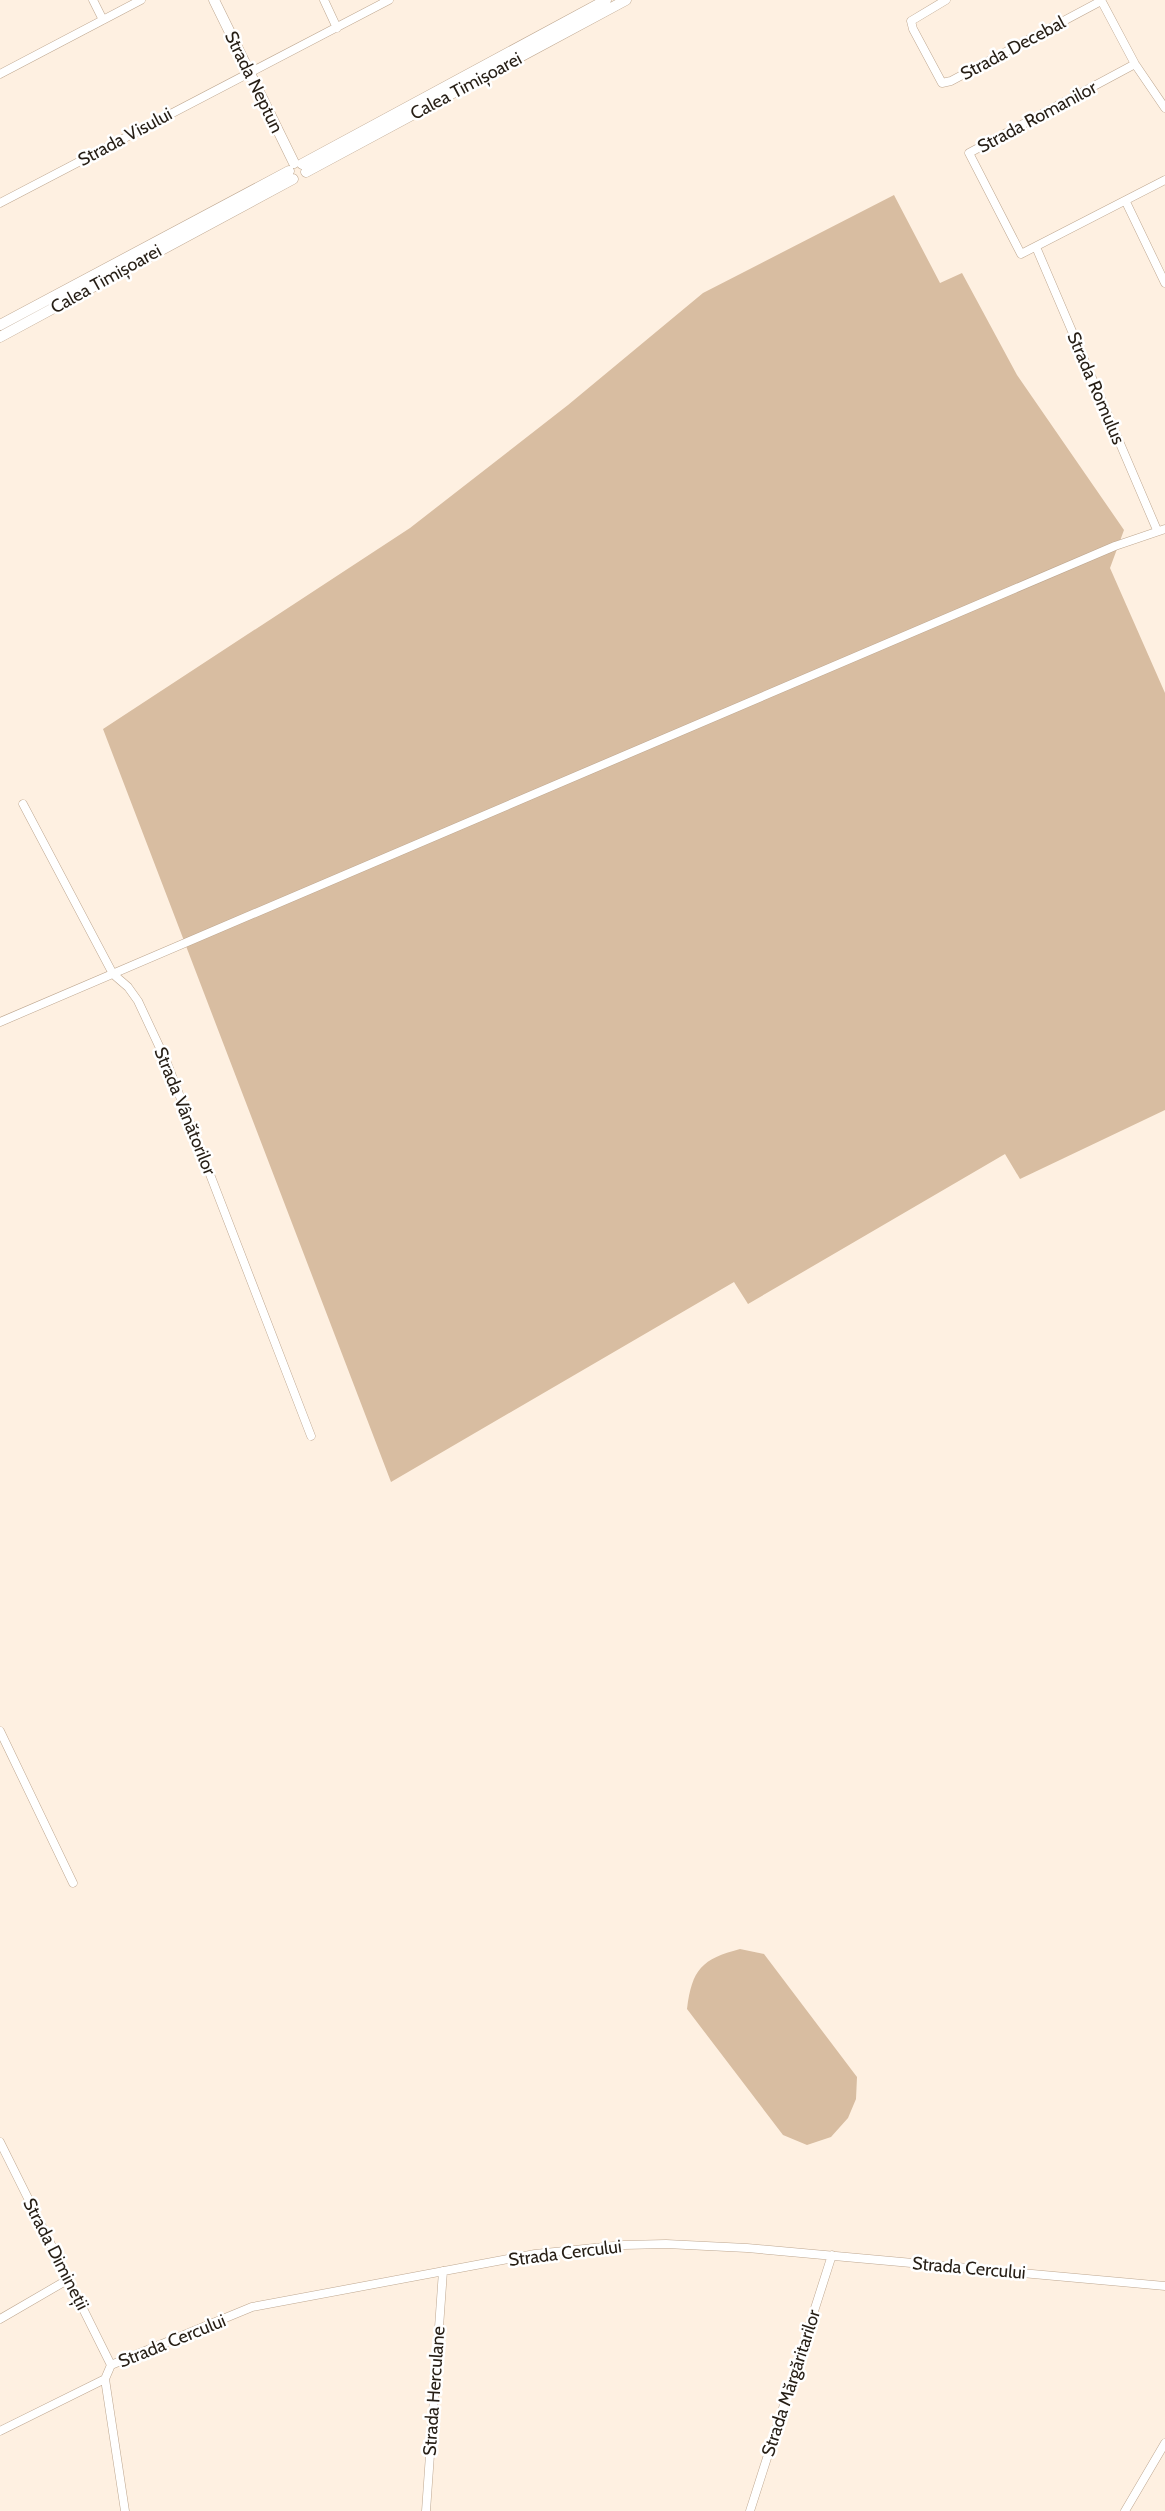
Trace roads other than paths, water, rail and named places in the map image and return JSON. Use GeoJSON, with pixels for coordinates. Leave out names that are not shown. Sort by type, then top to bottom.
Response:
{"type":"FeatureCollection","features":[{"type":"Feature","properties":{"kind":"main road","name":"Strada Neptun"},"geometry":{"type":"LineString","coordinates":[[214,0],[297,170]]}},
{"type":"Feature","properties":{"kind":"main road","name":"Calea Timișoarei"},"geometry":{"type":"LineString","coordinates":[[0,337],[297,170],[606,0]]}},
{"type":"Feature","properties":{"kind":"main road","name":"Calea Timișoarei"},"geometry":{"type":"LineString","coordinates":[[0,325],[626,0]]}},
{"type":"Feature","properties":{"kind":"street"},"geometry":{"type":"LineString","coordinates":[[93,0],[103,20]]}},
{"type":"Feature","properties":{"kind":"street"},"geometry":{"type":"LineString","coordinates":[[1,70],[141,0]]}},
{"type":"Feature","properties":{"kind":"street"},"geometry":{"type":"LineString","coordinates":[[324,0],[337,28]]}},
{"type":"Feature","properties":{"kind":"street","name":"Strada Visului"},"geometry":{"type":"LineString","coordinates":[[0,203],[389,0]]}},
{"type":"Feature","properties":{"kind":"street","name":"Strada Decebal"},"geometry":{"type":"LineString","coordinates":[[946,0],[911,21],[912,29],[942,83],[951,82],[1101,1]]}},
{"type":"Feature","properties":{"kind":"street"},"geometry":{"type":"LineString","coordinates":[[1101,1],[1135,64],[1165,108]]}},
{"type":"Feature","properties":{"kind":"street","name":"Strada Romanilor"},"geometry":{"type":"LineString","coordinates":[[1135,64],[970,153],[1021,254],[1126,202],[1165,180]]}},
{"type":"Feature","properties":{"kind":"street"},"geometry":{"type":"LineString","coordinates":[[1126,202],[1165,284]]}},
{"type":"Feature","properties":{"kind":"street","name":"Strada Romulus"},"geometry":{"type":"LineString","coordinates":[[1036,247],[1161,529]]}},
{"type":"Feature","properties":{"kind":"street"},"geometry":{"type":"LineString","coordinates":[[0,1022],[1105,550],[1161,529]]}},
{"type":"Feature","properties":{"kind":"street","name":"Strada Vânătorilor"},"geometry":{"type":"LineString","coordinates":[[23,804],[113,974],[128,987],[138,1000],[167,1063],[311,1436]]}},
{"type":"Feature","properties":{"kind":"street"},"geometry":{"type":"LineString","coordinates":[[0,1730],[73,1883]]}},
{"type":"Feature","properties":{"kind":"street","name":"Strada Dimineții"},"geometry":{"type":"LineString","coordinates":[[0,2142],[111,2365]]}},
{"type":"Feature","properties":{"kind":"street","name":"Strada Cercului"},"geometry":{"type":"LineString","coordinates":[[0,2430],[105,2379],[111,2365],[252,2307],[535,2254],[624,2245],[666,2244],[747,2248],[1165,2286]]}},
{"type":"Feature","properties":{"kind":"street","name":"Strada Mărgăritarilor"},"geometry":{"type":"LineString","coordinates":[[750,2511],[832,2255]]}},
{"type":"Feature","properties":{"kind":"street","name":"Strada Herculane"},"geometry":{"type":"LineString","coordinates":[[426,2511],[443,2271]]}},
{"type":"Feature","properties":{"kind":"street"},"geometry":{"type":"LineString","coordinates":[[0,2319],[69,2279]]}},
{"type":"Feature","properties":{"kind":"street"},"geometry":{"type":"LineString","coordinates":[[105,2379],[124,2511]]}},
{"type":"Feature","properties":{"kind":"street"},"geometry":{"type":"LineString","coordinates":[[1125,2511],[1165,2443]]}}]}
